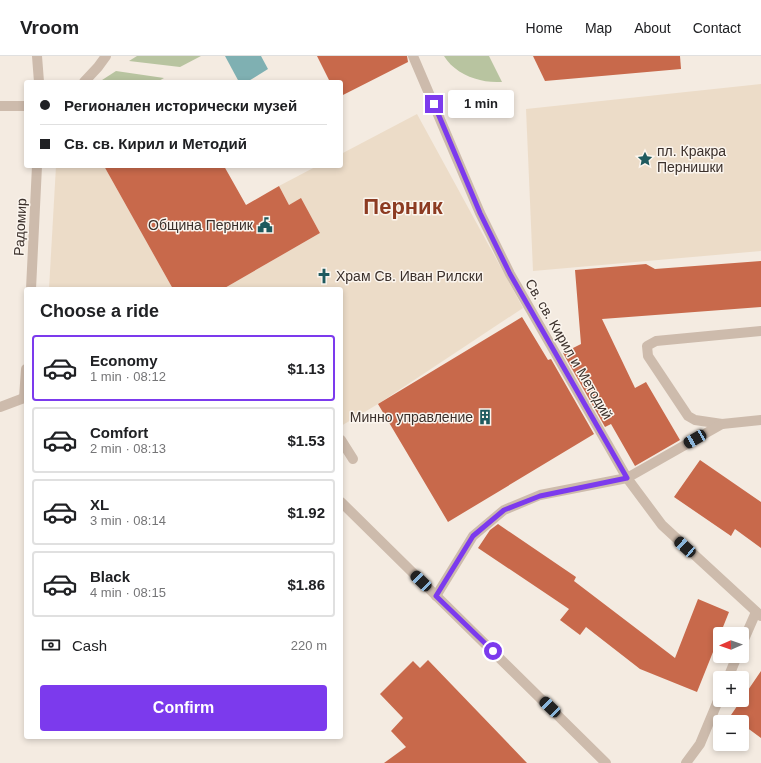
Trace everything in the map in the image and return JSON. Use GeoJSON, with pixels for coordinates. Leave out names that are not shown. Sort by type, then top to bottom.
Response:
{"type":"FeatureCollection","features":[{"type":"Feature","properties":{"kind":"street"},"geometry":{"type":"LineString","coordinates":[[37,56],[39,80]]}},
{"type":"Feature","properties":{"kind":"street"},"geometry":{"type":"LineString","coordinates":[[86,80],[106,56]]}},
{"type":"Feature","properties":{"kind":"street","name":"Св. св. Кирил и Методий"},"geometry":{"type":"LineString","coordinates":[[413,56],[480,213],[510,274],[627,478],[662,525],[758,614]]}},
{"type":"Feature","properties":{"kind":"street"},"geometry":{"type":"LineString","coordinates":[[0,106],[24,106]]}},
{"type":"Feature","properties":{"kind":"street","name":"Радомир"},"geometry":{"type":"LineString","coordinates":[[30,287],[37,168]]}},
{"type":"Feature","properties":{"kind":"street"},"geometry":{"type":"LineString","coordinates":[[761,330],[656,341],[647,346],[648,356],[688,416],[695,420],[722,424],[761,420]]}},
{"type":"Feature","properties":{"kind":"street"},"geometry":{"type":"LineString","coordinates":[[0,406],[24,398]]}},
{"type":"Feature","properties":{"kind":"street"},"geometry":{"type":"LineString","coordinates":[[436,596],[473,536],[504,510],[540,496],[627,478],[722,424]]}},
{"type":"Feature","properties":{"kind":"street"},"geometry":{"type":"LineString","coordinates":[[343,443],[353,459]]}},
{"type":"Feature","properties":{"kind":"street"},"geometry":{"type":"LineString","coordinates":[[343,504],[606,763]]}},
{"type":"Feature","properties":{"kind":"street"},"geometry":{"type":"LineString","coordinates":[[749,631],[758,614]]}},
{"type":"Feature","properties":{"kind":"street"},"geometry":{"type":"LineString","coordinates":[[686,763],[700,744],[715,707]]}},
{"type":"Feature","properties":{"kind":"green space"},"geometry":{"type":"Polygon","coordinates":[[[137,56],[201,56],[180,67],[129,61],[137,56]]]}},
{"type":"Feature","properties":{"kind":"green space"},"geometry":{"type":"Polygon","coordinates":[[[444,56],[489,56],[502,82],[485,81],[469,77],[455,68],[444,56]]]}},
{"type":"Feature","properties":{"kind":"green space"},"geometry":{"type":"Polygon","coordinates":[[[116,71],[164,78],[160,80],[102,80],[116,71]]]}},
{"type":"Feature","properties":{"kind":"shaded area","name":"пл. Кракра Пернишки"},"geometry":{"type":"Polygon","coordinates":[[[761,84],[761,251],[533,271],[526,109],[761,84]]]}},
{"type":"Feature","properties":{"kind":"shaded area"},"geometry":{"type":"Polygon","coordinates":[[[417,114],[523,308],[378,404],[343,425],[343,287],[226,287],[320,233],[301,199],[289,205],[279,186],[313,168],[343,168],[343,153],[417,114]]]}},
{"type":"Feature","properties":{"kind":"shaded area"},"geometry":{"type":"Polygon","coordinates":[[[56,168],[105,168],[172,287],[49,287],[56,168]]]}},
{"type":"Feature","properties":{"kind":"water"},"geometry":{"type":"Polygon","coordinates":[[[225,56],[261,56],[268,69],[250,80],[238,80],[225,56]]]}},
{"type":"Feature","properties":{"kind":"building"},"geometry":{"type":"Polygon","coordinates":[[[317,56],[407,56],[408,62],[343,95],[343,80],[329,80],[317,56]]]}},
{"type":"Feature","properties":{"kind":"building"},"geometry":{"type":"Polygon","coordinates":[[[533,56],[680,56],[681,69],[545,81],[533,56]]]}},
{"type":"Feature","properties":{"kind":"building"},"geometry":{"type":"Polygon","coordinates":[[[105,168],[225,168],[246,205],[279,186],[289,205],[301,198],[320,233],[226,287],[172,287],[105,168]]]}},
{"type":"Feature","properties":{"kind":"building"},"geometry":{"type":"Polygon","coordinates":[[[761,261],[761,307],[602,319],[635,388],[646,382],[680,440],[635,466],[611,424],[605,427],[563,353],[581,344],[575,270],[646,264],[655,269],[761,261]]]}},
{"type":"Feature","properties":{"kind":"building","name":"Минно управление"},"geometry":{"type":"Polygon","coordinates":[[[522,317],[548,360],[551,359],[594,434],[448,522],[378,404],[522,317]]]}},
{"type":"Feature","properties":{"kind":"building"},"geometry":{"type":"Polygon","coordinates":[[[700,460],[761,502],[761,548],[735,529],[731,536],[674,497],[700,460]]]}},
{"type":"Feature","properties":{"kind":"building"},"geometry":{"type":"Polygon","coordinates":[[[498,524],[576,577],[574,581],[675,658],[698,599],[729,612],[723,627],[713,627],[713,652],[697,692],[640,669],[586,627],[580,635],[560,620],[569,609],[478,548],[490,530],[498,524]]]}},
{"type":"Feature","properties":{"kind":"building"},"geometry":{"type":"Polygon","coordinates":[[[428,660],[527,763],[384,763],[406,747],[391,731],[403,718],[380,694],[413,661],[420,668],[428,660]]]}},
{"type":"Feature","properties":{"kind":"building"},"geometry":{"type":"Polygon","coordinates":[[[761,671],[761,738],[749,729],[749,715],[731,715],[736,707],[749,707],[749,689],[761,671]]]}},
{"type":"Feature","properties":{"kind":"place","name":"пл. Кракра Пернишки"},"geometry":{"type":"Point","coordinates":[645,159]}},
{"type":"Feature","properties":{"kind":"place","name":"Община Перник"},"geometry":{"type":"Point","coordinates":[265,225]}},
{"type":"Feature","properties":{"kind":"place","name":"Храм Св. Иван Рилски"},"geometry":{"type":"Point","coordinates":[324,276]}},
{"type":"Feature","properties":{"kind":"place","name":"Минно управление"},"geometry":{"type":"Point","coordinates":[485,417]}},
{"type":"Feature","properties":{"kind":"district","name":"Перник"},"geometry":{"type":"Point","coordinates":[403,206]}},
{"type":"Feature","properties":{"kind":"route"},"geometry":{"type":"LineString","coordinates":[[434,104],[480,213],[510,274],[627,478],[540,496],[504,510],[473,536],[436,596],[493,651]]}}]}
